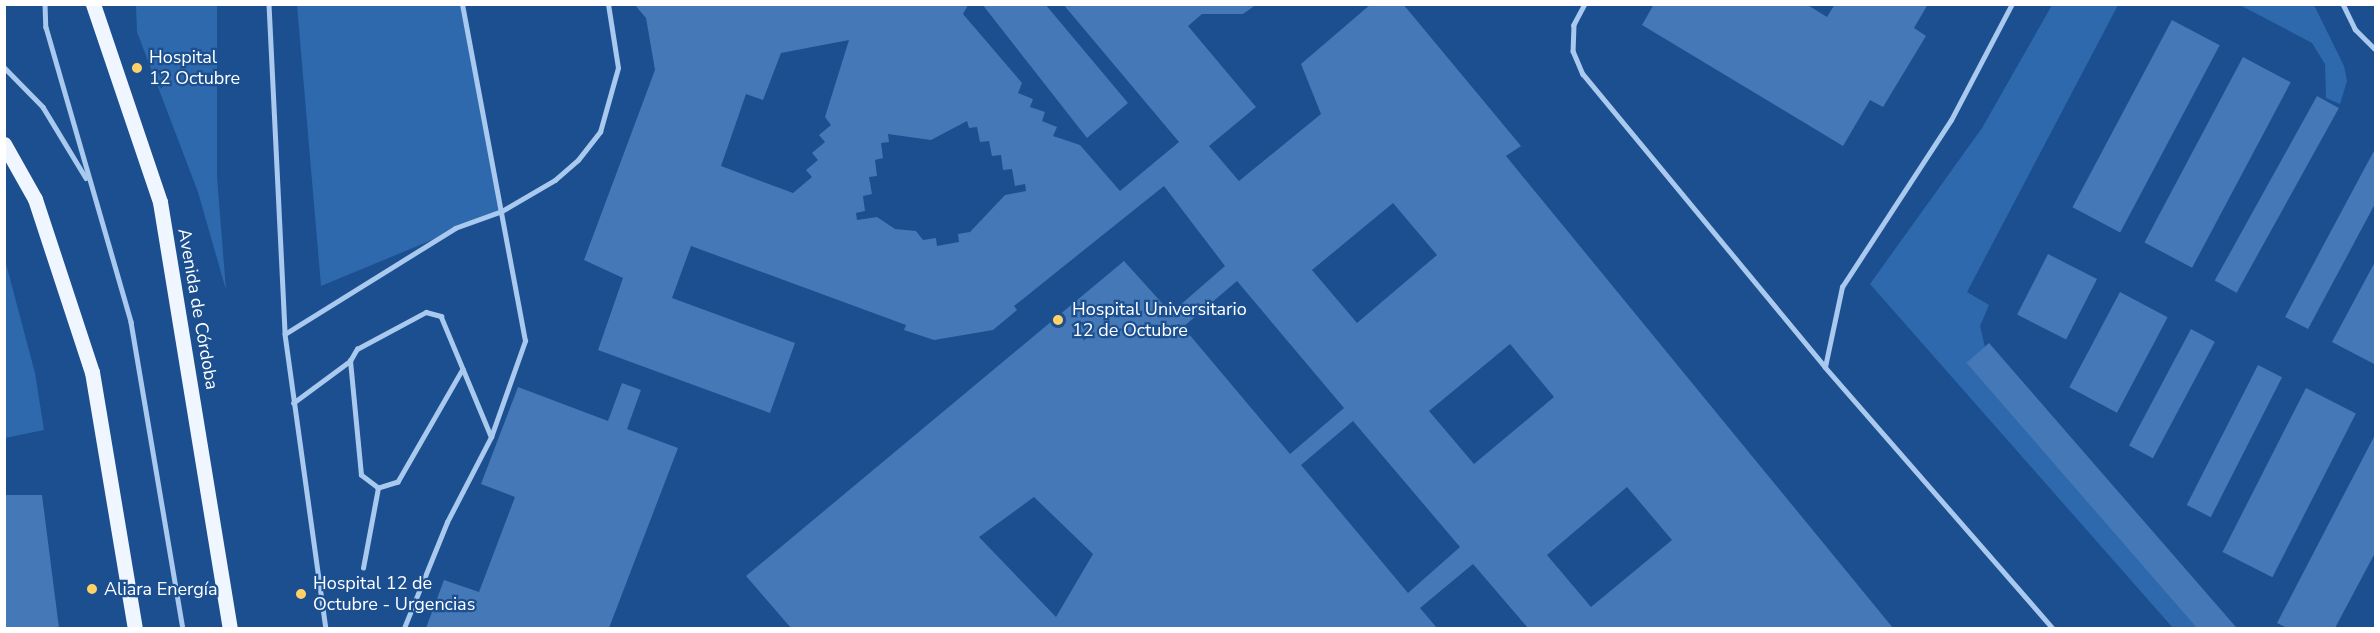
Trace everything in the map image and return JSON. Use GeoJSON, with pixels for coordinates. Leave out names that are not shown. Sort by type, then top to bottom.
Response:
{"type":"FeatureCollection","features":[{"type":"Feature","properties":{"kind":"main road","name":"Avenida de Córdoba"},"geometry":{"type":"LineString","coordinates":[[93,4],[160,202],[230,628]]}},
{"type":"Feature","properties":{"kind":"main road"},"geometry":{"type":"LineString","coordinates":[[4,144],[39,209],[92,372],[135,628]]}},
{"type":"Feature","properties":{"kind":"main road"},"geometry":{"type":"LineString","coordinates":[[224,589],[238,628]]}},
{"type":"Feature","properties":{"kind":"lane"},"geometry":{"type":"LineString","coordinates":[[45,4],[46,27],[131,322],[183,628]]}},
{"type":"Feature","properties":{"kind":"lane"},"geometry":{"type":"LineString","coordinates":[[269,4],[285,334],[326,628]]}},
{"type":"Feature","properties":{"kind":"lane"},"geometry":{"type":"LineString","coordinates":[[404,628],[447,522],[491,437],[525,341],[462,4]]}},
{"type":"Feature","properties":{"kind":"lane"},"geometry":{"type":"LineString","coordinates":[[285,334],[455,228],[502,211],[555,180],[600,132],[618,68],[608,4]]}},
{"type":"Feature","properties":{"kind":"lane"},"geometry":{"type":"LineString","coordinates":[[1585,4],[1574,25],[1573,51],[1583,74],[1825,367],[2053,628]]}},
{"type":"Feature","properties":{"kind":"lane"},"geometry":{"type":"LineString","coordinates":[[1825,367],[1842,287],[1951,120],[2012,4]]}},
{"type":"Feature","properties":{"kind":"lane"},"geometry":{"type":"LineString","coordinates":[[2343,4],[2355,29],[2376,50]]}},
{"type":"Feature","properties":{"kind":"lane"},"geometry":{"type":"LineString","coordinates":[[4,67],[43,107],[89,182]]}},
{"type":"Feature","properties":{"kind":"lane"},"geometry":{"type":"LineString","coordinates":[[293,403],[350,361],[357,349],[435,312],[458,347],[463,369],[491,437]]}},
{"type":"Feature","properties":{"kind":"lane"},"geometry":{"type":"LineString","coordinates":[[350,361],[361,475],[378,488]]}},
{"type":"Feature","properties":{"kind":"lane"},"geometry":{"type":"LineString","coordinates":[[378,488],[398,482],[463,369]]}},
{"type":"Feature","properties":{"kind":"lane"},"geometry":{"type":"LineString","coordinates":[[363,568],[378,488]]}},
{"type":"Feature","properties":{"kind":"shaded area"},"geometry":{"type":"Polygon","coordinates":[[[136,5],[217,5],[217,177],[226,290],[198,192],[137,32],[136,5]]]}},
{"type":"Feature","properties":{"kind":"shaded area"},"geometry":{"type":"Polygon","coordinates":[[[297,5],[460,5],[502,211],[321,286],[297,5]]]}},
{"type":"Feature","properties":{"kind":"shaded area"},"geometry":{"type":"Polygon","coordinates":[[[2052,5],[2118,5],[1967,292],[1989,305],[1980,326],[1985,347],[1967,363],[2201,628],[2173,628],[1870,284],[1982,128],[2052,5]]]}},
{"type":"Feature","properties":{"kind":"shaded area"},"geometry":{"type":"Polygon","coordinates":[[[2240,5],[2314,5],[2344,66],[2347,81],[2340,104],[2326,98],[2325,64],[2312,43],[2240,5]]]}},
{"type":"Feature","properties":{"kind":"shaded area"},"geometry":{"type":"Polygon","coordinates":[[[5,260],[35,373],[44,430],[5,438],[5,260]]]}},
{"type":"Feature","properties":{"kind":"building"},"geometry":{"type":"Polygon","coordinates":[[[982,4],[1045,4],[1128,103],[1087,138],[982,4]]]}},
{"type":"Feature","properties":{"kind":"building","name":"Hospital Universitario 12 de Octubre"},"geometry":{"type":"Polygon","coordinates":[[[1063,4],[1257,4],[1243,14],[1202,14],[1188,26],[1256,107],[1209,146],[1239,181],[1321,114],[1301,64],[1371,4],[1403,4],[1521,146],[1506,156],[1893,628],[1528,628],[1473,564],[1420,608],[1437,628],[791,628],[746,576],[1124,261],[1171,313],[1225,266],[1164,186],[1014,306],[1017,310],[993,330],[934,340],[904,330],[906,325],[691,246],[672,298],[795,343],[770,413],[598,350],[623,278],[584,260],[655,70],[646,18],[635,5],[968,5],[963,14],[1022,83],[1018,93],[1033,99],[1030,107],[1045,112],[1042,121],[1057,127],[1053,136],[1080,145],[1120,191],[1179,142],[1063,4]],[[849,40],[781,53],[763,100],[746,94],[721,166],[793,193],[812,177],[806,170],[818,160],[812,153],[825,142],[819,135],[831,125],[825,117],[849,40]],[[967,121],[931,140],[888,134],[889,142],[881,143],[883,158],[875,160],[877,176],[869,177],[872,194],[863,196],[865,211],[856,213],[857,220],[877,217],[895,229],[916,231],[923,240],[936,238],[937,246],[959,242],[958,234],[970,232],[1005,195],[1026,191],[1025,184],[1015,186],[1012,169],[1003,170],[1001,155],[992,156],[989,141],[980,142],[977,127],[969,128],[967,121]],[[1393,203],[1312,270],[1357,323],[1437,255],[1393,203]],[[1237,281],[1183,327],[1290,454],[1344,408],[1237,281]],[[1510,344],[1429,411],[1474,464],[1554,397],[1510,344]],[[1353,421],[1301,465],[1408,593],[1460,547],[1353,421]],[[1627,487],[1547,555],[1591,607],[1672,540],[1627,487]],[[1034,497],[979,537],[1056,617],[1093,554],[1034,497]]]}},
{"type":"Feature","properties":{"kind":"building"},"geometry":{"type":"Polygon","coordinates":[[[1654,4],[1806,4],[1827,17],[1835,4],[1928,4],[1914,28],[1926,36],[1883,107],[1870,100],[1843,146],[1642,25],[1654,4]]]}},
{"type":"Feature","properties":{"kind":"building"},"geometry":{"type":"Polygon","coordinates":[[[2172,20],[2220,45],[2120,233],[2072,207],[2172,20]]]}},
{"type":"Feature","properties":{"kind":"building"},"geometry":{"type":"Polygon","coordinates":[[[2243,57],[2291,82],[2192,268],[2144,242],[2243,57]]]}},
{"type":"Feature","properties":{"kind":"building"},"geometry":{"type":"Polygon","coordinates":[[[2317,96],[2339,108],[2237,293],[2215,281],[2317,96]]]}},
{"type":"Feature","properties":{"kind":"building"},"geometry":{"type":"Polygon","coordinates":[[[2376,147],[2376,202],[2308,329],[2285,317],[2376,147]]]}},
{"type":"Feature","properties":{"kind":"building"},"geometry":{"type":"Polygon","coordinates":[[[2048,254],[2097,279],[2066,340],[2017,315],[2048,254]]]}},
{"type":"Feature","properties":{"kind":"building"},"geometry":{"type":"Polygon","coordinates":[[[2376,260],[2376,365],[2332,342],[2376,260]]]}},
{"type":"Feature","properties":{"kind":"building"},"geometry":{"type":"Polygon","coordinates":[[[2120,292],[2168,317],[2117,413],[2069,387],[2120,292]]]}},
{"type":"Feature","properties":{"kind":"building"},"geometry":{"type":"Polygon","coordinates":[[[2191,329],[2215,342],[2153,458],[2129,446],[2191,329]]]}},
{"type":"Feature","properties":{"kind":"building"},"geometry":{"type":"Polygon","coordinates":[[[1989,343],[2237,628],[2197,628],[1966,363],[1989,343]]]}},
{"type":"Feature","properties":{"kind":"building"},"geometry":{"type":"Polygon","coordinates":[[[2258,365],[2282,377],[2211,517],[2187,505],[2258,365]]]}},
{"type":"Feature","properties":{"kind":"building"},"geometry":{"type":"Polygon","coordinates":[[[622,383],[641,390],[627,429],[678,448],[609,628],[426,628],[444,580],[479,592],[515,497],[481,484],[518,387],[608,421],[622,383]]]}},
{"type":"Feature","properties":{"kind":"building"},"geometry":{"type":"Polygon","coordinates":[[[2306,388],[2356,413],[2272,577],[2222,552],[2306,388]]]}},
{"type":"Feature","properties":{"kind":"building"},"geometry":{"type":"Polygon","coordinates":[[[2376,433],[2376,551],[2335,628],[2287,628],[2277,623],[2376,433]]]}},
{"type":"Feature","properties":{"kind":"building"},"geometry":{"type":"Polygon","coordinates":[[[4,495],[42,495],[59,628],[4,628],[4,495]]]}},
{"type":"Feature","properties":{"kind":"place","name":"Hospital 12 Octubre"},"geometry":{"type":"Point","coordinates":[137,68]}},
{"type":"Feature","properties":{"kind":"place","name":"Hospital Universitario 12 de Octubre"},"geometry":{"type":"Point","coordinates":[1058,320]}},
{"type":"Feature","properties":{"kind":"place","name":"Aliara Energía"},"geometry":{"type":"Point","coordinates":[92,589]}},
{"type":"Feature","properties":{"kind":"place","name":"Hospital 12 de Octubre - Urgencias"},"geometry":{"type":"Point","coordinates":[301,594]}}]}
